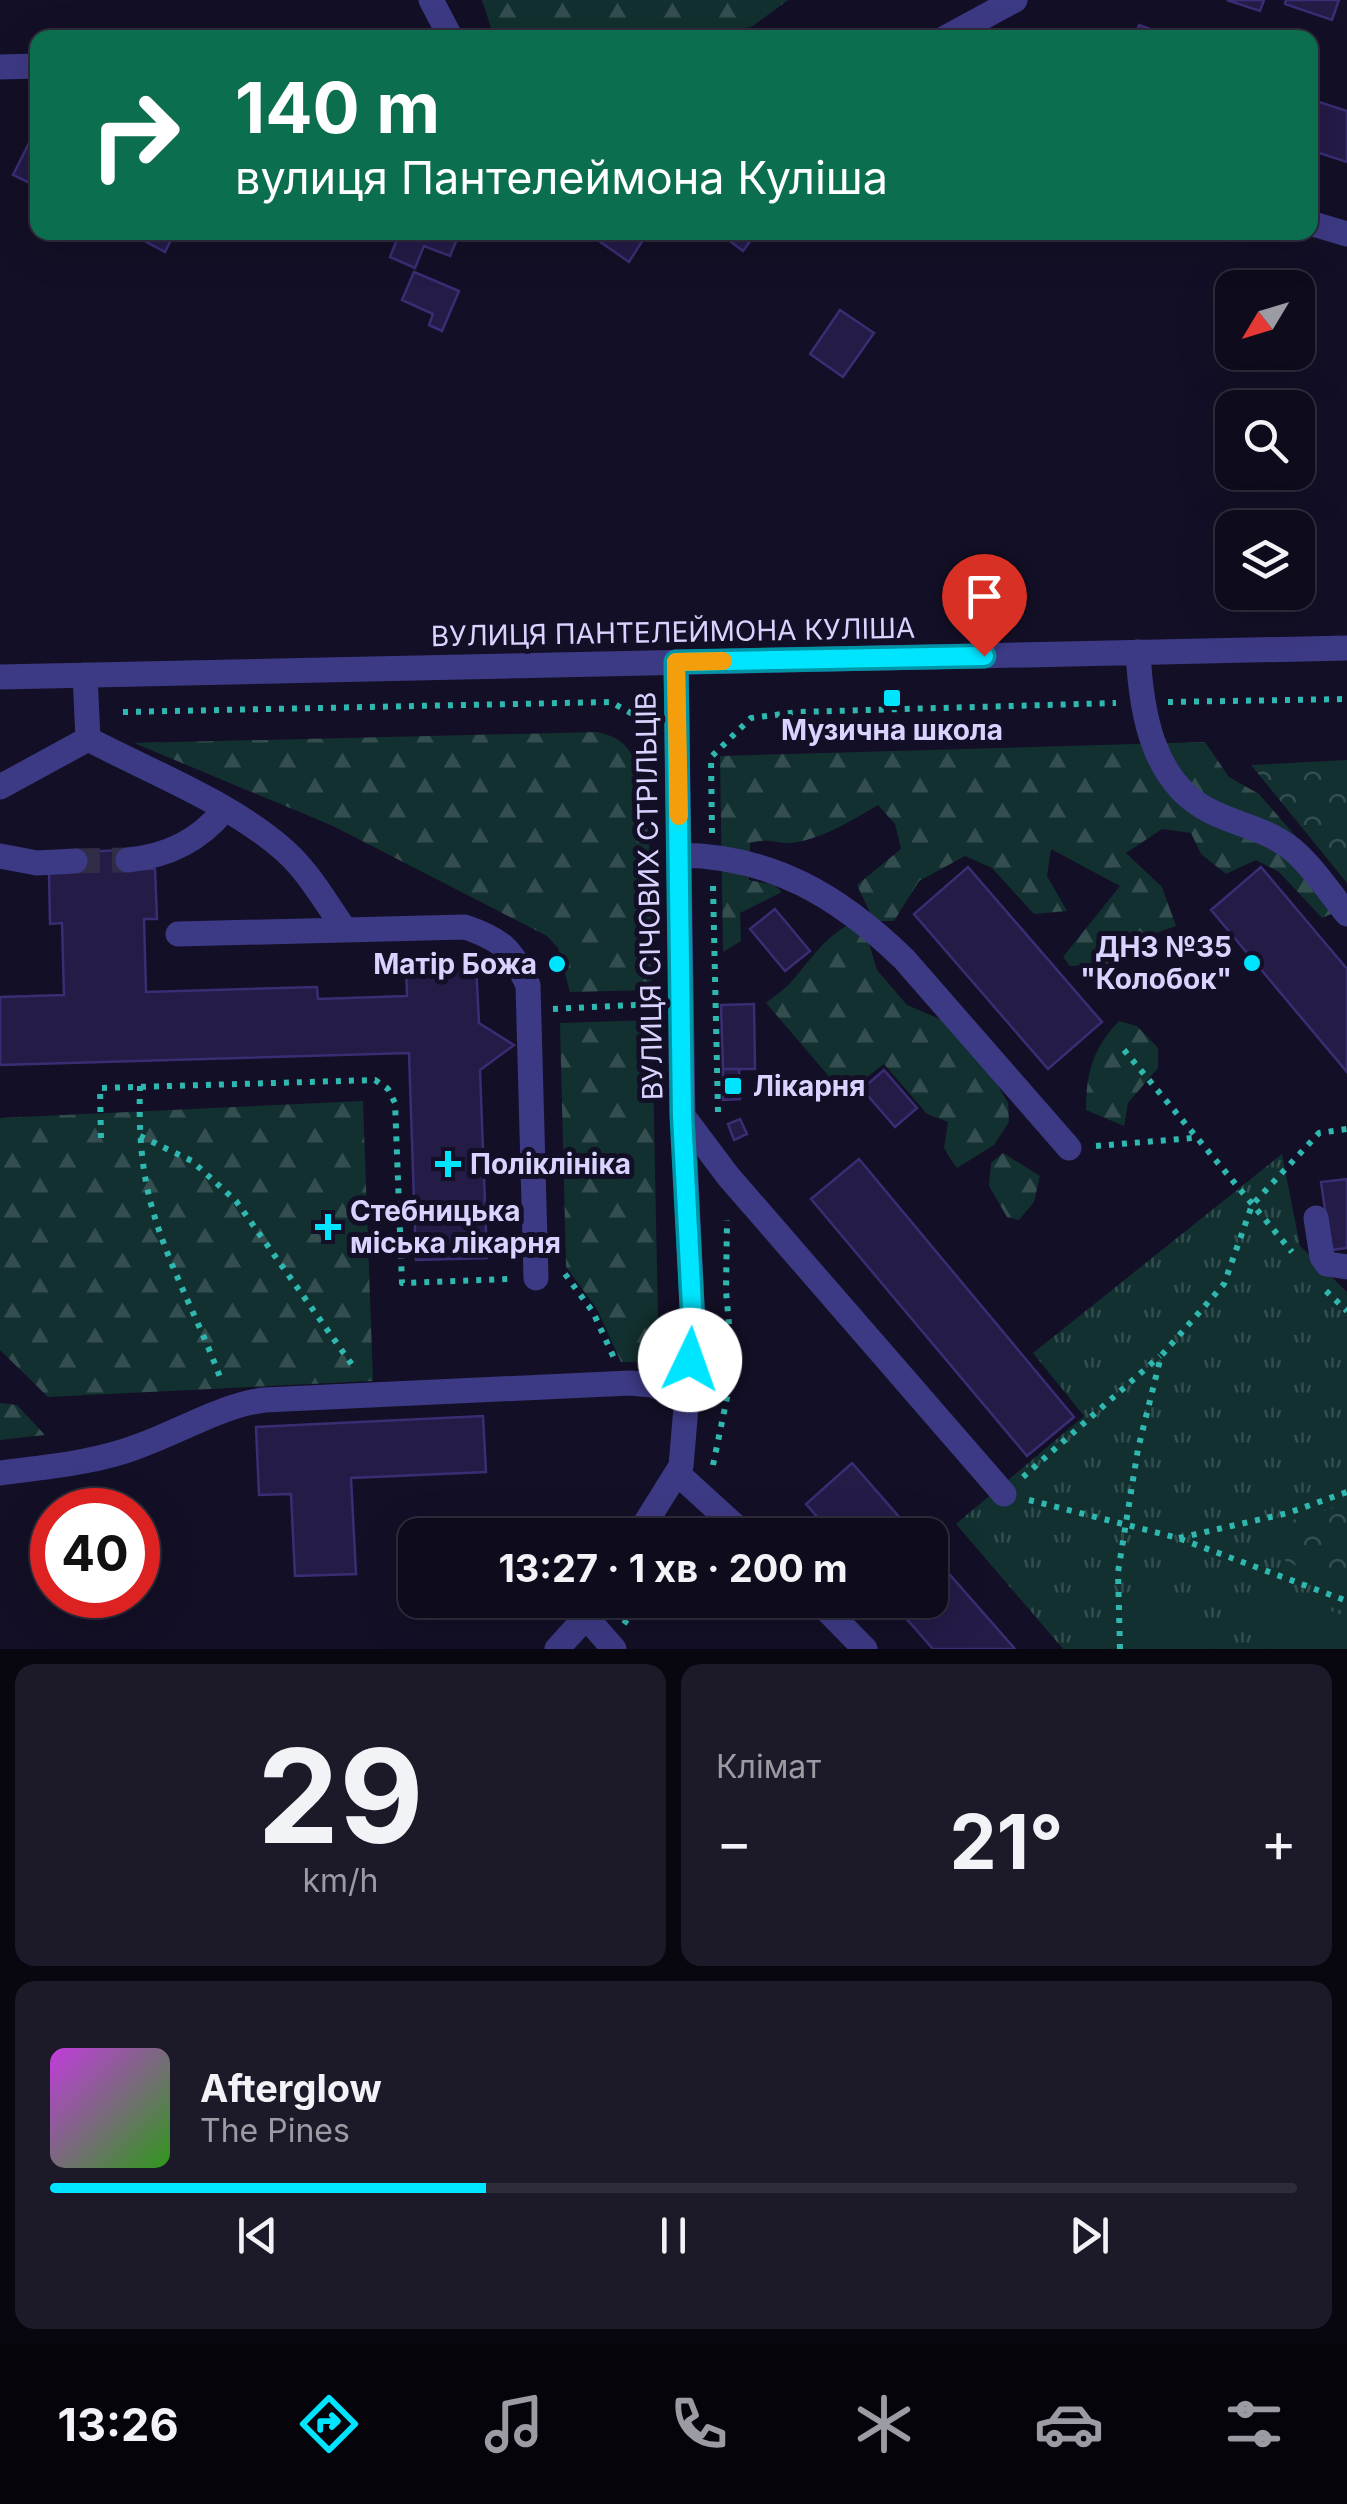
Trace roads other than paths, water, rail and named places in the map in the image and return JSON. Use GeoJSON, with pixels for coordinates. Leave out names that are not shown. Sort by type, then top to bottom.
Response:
{"type":"FeatureCollection","features":[{"type":"Feature","properties":{"kind":"street"},"geometry":{"type":"LineString","coordinates":[[432,0],[447,30]]}},
{"type":"Feature","properties":{"kind":"street"},"geometry":{"type":"LineString","coordinates":[[960,30],[1015,0]]}},
{"type":"Feature","properties":{"kind":"street"},"geometry":{"type":"LineString","coordinates":[[0,67],[30,66]]}},
{"type":"Feature","properties":{"kind":"street"},"geometry":{"type":"LineString","coordinates":[[1318,225],[1347,234]]}},
{"type":"Feature","properties":{"kind":"street","name":"ВУЛИЦЯ ПАНТЕЛЕЙМОНА КУЛІША"},"geometry":{"type":"LineString","coordinates":[[0,677],[1347,648]]}},
{"type":"Feature","properties":{"kind":"street"},"geometry":{"type":"LineString","coordinates":[[1138,652],[1140,702],[1152,744],[1188,798],[1212,813],[1256,827],[1293,850],[1347,914]]}},
{"type":"Feature","properties":{"kind":"street","name":"ВУЛИЦЯ СІЧОВИХ СТРІЛЬЦІВ"},"geometry":{"type":"LineString","coordinates":[[649,1518],[678,1474],[693,1325],[682,1116],[676,662]]}},
{"type":"Feature","properties":{"kind":"street"},"geometry":{"type":"LineString","coordinates":[[85,675],[88,739]]}},
{"type":"Feature","properties":{"kind":"street"},"geometry":{"type":"LineString","coordinates":[[0,787],[88,739]]}},
{"type":"Feature","properties":{"kind":"street"},"geometry":{"type":"LineString","coordinates":[[88,739],[224,810],[284,850],[344,930]]}},
{"type":"Feature","properties":{"kind":"street"},"geometry":{"type":"LineString","coordinates":[[128,860],[187,844],[224,810]]}},
{"type":"Feature","properties":{"kind":"street"},"geometry":{"type":"LineString","coordinates":[[680,855],[748,862],[789,877],[835,902],[875,931],[1069,1148]]}},
{"type":"Feature","properties":{"kind":"street"},"geometry":{"type":"LineString","coordinates":[[0,856],[37,863],[75,861]]}},
{"type":"Feature","properties":{"kind":"street"},"geometry":{"type":"LineString","coordinates":[[178,934],[465,927],[489,936],[514,954],[528,985],[535,1266]]}},
{"type":"Feature","properties":{"kind":"street"},"geometry":{"type":"LineString","coordinates":[[682,1116],[728,1176],[1004,1494]]}},
{"type":"Feature","properties":{"kind":"street"},"geometry":{"type":"LineString","coordinates":[[1316,1218],[1322,1257],[1328,1264],[1347,1268]]}},
{"type":"Feature","properties":{"kind":"street"},"geometry":{"type":"LineString","coordinates":[[0,1474],[80,1462],[136,1448],[230,1408],[264,1400],[614,1384],[652,1385],[686,1396]]}},
{"type":"Feature","properties":{"kind":"street"},"geometry":{"type":"LineString","coordinates":[[678,1474],[726,1518]]}},
{"type":"Feature","properties":{"kind":"street"},"geometry":{"type":"LineString","coordinates":[[557,1649],[583,1618]]}},
{"type":"Feature","properties":{"kind":"street"},"geometry":{"type":"LineString","coordinates":[[597,1618],[614,1649]]}},
{"type":"Feature","properties":{"kind":"street"},"geometry":{"type":"LineString","coordinates":[[835,1618],[865,1649]]}},
{"type":"Feature","properties":{"kind":"tunnel"},"geometry":{"type":"LineString","coordinates":[[75,861],[128,860]]}},
{"type":"Feature","properties":{"kind":"place","name":"Музична школа"},"geometry":{"type":"Point","coordinates":[892,698]}},
{"type":"Feature","properties":{"kind":"place","name":"ДНЗ №35 \"Колобок\""},"geometry":{"type":"Point","coordinates":[1252,963]}},
{"type":"Feature","properties":{"kind":"place","name":"Матір Божа"},"geometry":{"type":"Point","coordinates":[557,964]}},
{"type":"Feature","properties":{"kind":"place","name":"Лікарня"},"geometry":{"type":"Point","coordinates":[733,1086]}},
{"type":"Feature","properties":{"kind":"place","name":"Поліклініка"},"geometry":{"type":"Point","coordinates":[448,1164]}},
{"type":"Feature","properties":{"kind":"place","name":"Стебницька міська лікарня"},"geometry":{"type":"Point","coordinates":[328,1227]}}]}
